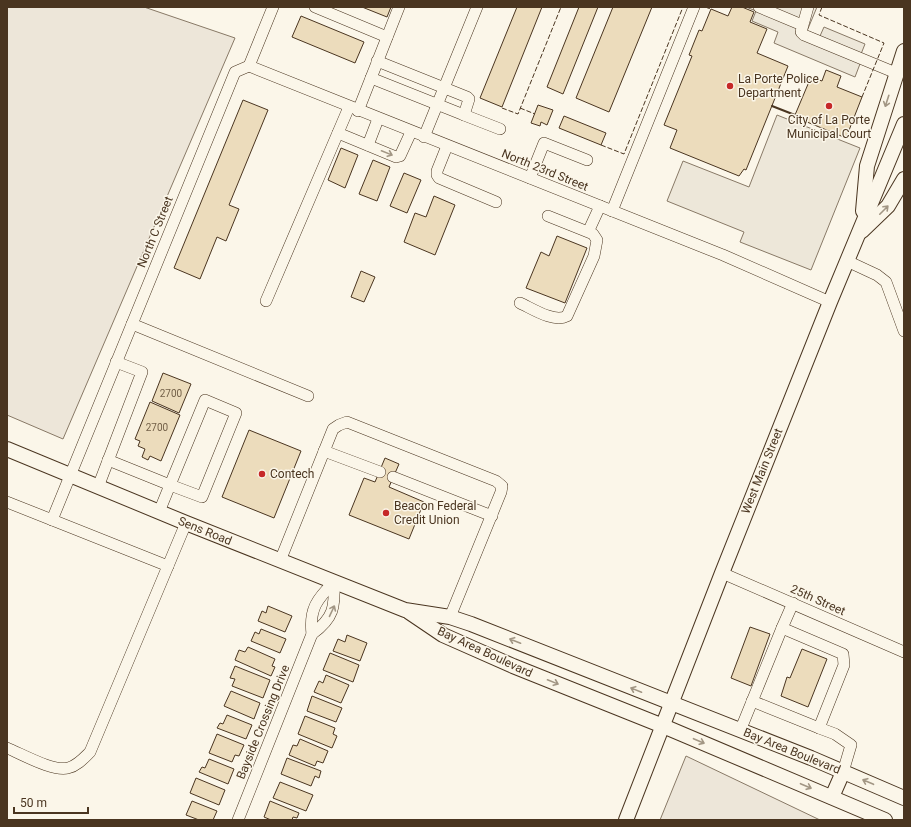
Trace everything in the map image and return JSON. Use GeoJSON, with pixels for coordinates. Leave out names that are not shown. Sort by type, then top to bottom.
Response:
{"type":"FeatureCollection","features":[{"type":"Feature","properties":{"kind":"main road"},"geometry":{"type":"LineString","coordinates":[[860,230],[867,166],[904,51]]}},
{"type":"Feature","properties":{"kind":"main road","name":"West Main Street"},"geometry":{"type":"LineString","coordinates":[[626,820],[830,302],[904,124]]}},
{"type":"Feature","properties":{"kind":"main road"},"geometry":{"type":"LineString","coordinates":[[860,230],[888,206],[904,179]]}},
{"type":"Feature","properties":{"kind":"main road","name":"Sens Road"},"geometry":{"type":"LineString","coordinates":[[7,449],[280,561],[405,610]]}},
{"type":"Feature","properties":{"kind":"main road","name":"Bay Area Boulevard"},"geometry":{"type":"LineString","coordinates":[[405,610],[450,617],[493,633],[843,772],[904,798]]}},
{"type":"Feature","properties":{"kind":"main road","name":"Bay Area Boulevard"},"geometry":{"type":"LineString","coordinates":[[405,610],[443,635],[512,666],[663,726],[885,820]]}},
{"type":"Feature","properties":{"kind":"main road"},"geometry":{"type":"LineString","coordinates":[[443,635],[450,617]]}},
{"type":"Feature","properties":{"kind":"main road"},"geometry":{"type":"LineString","coordinates":[[832,797],[843,772]]}},
{"type":"Feature","properties":{"kind":"street"},"geometry":{"type":"LineString","coordinates":[[249,66],[274,7]]}},
{"type":"Feature","properties":{"kind":"street"},"geometry":{"type":"LineString","coordinates":[[315,7],[387,37]]}},
{"type":"Feature","properties":{"kind":"street"},"geometry":{"type":"LineString","coordinates":[[266,301],[338,133],[371,78],[399,7]]}},
{"type":"Feature","properties":{"kind":"street"},"geometry":{"type":"LineString","coordinates":[[424,137],[477,7]]}},
{"type":"Feature","properties":{"kind":"street"},"geometry":{"type":"LineString","coordinates":[[612,211],[694,7]]}},
{"type":"Feature","properties":{"kind":"street"},"geometry":{"type":"LineString","coordinates":[[760,7],[802,25]]}},
{"type":"Feature","properties":{"kind":"street"},"geometry":{"type":"LineString","coordinates":[[808,7],[800,32],[810,38],[896,73]]}},
{"type":"Feature","properties":{"kind":"street"},"geometry":{"type":"LineString","coordinates":[[377,61],[467,96],[469,99],[464,114]]}},
{"type":"Feature","properties":{"kind":"street","name":"North 23rd Street"},"geometry":{"type":"LineString","coordinates":[[249,66],[378,119],[723,255],[830,302]]}},
{"type":"Feature","properties":{"kind":"street","name":"North C Street"},"geometry":{"type":"LineString","coordinates":[[52,520],[235,72],[249,66]]}},
{"type":"Feature","properties":{"kind":"street"},"geometry":{"type":"LineString","coordinates":[[371,78],[500,129]]}},
{"type":"Feature","properties":{"kind":"street"},"geometry":{"type":"LineString","coordinates":[[368,145],[378,119]]}},
{"type":"Feature","properties":{"kind":"street"},"geometry":{"type":"LineString","coordinates":[[338,133],[396,157],[400,156],[411,132]]}},
{"type":"Feature","properties":{"kind":"street"},"geometry":{"type":"LineString","coordinates":[[530,178],[544,143],[587,160]]}},
{"type":"Feature","properties":{"kind":"street"},"geometry":{"type":"LineString","coordinates":[[447,146],[437,171],[437,175],[440,178],[496,202]]}},
{"type":"Feature","properties":{"kind":"street"},"geometry":{"type":"LineString","coordinates":[[588,230],[600,206]]}},
{"type":"Feature","properties":{"kind":"street"},"geometry":{"type":"LineString","coordinates":[[520,303],[549,316],[558,318],[568,316],[591,263],[597,245],[596,236],[588,230],[548,216]]}},
{"type":"Feature","properties":{"kind":"street"},"geometry":{"type":"LineString","coordinates":[[847,261],[877,275],[886,282],[904,331]]}},
{"type":"Feature","properties":{"kind":"street"},"geometry":{"type":"LineString","coordinates":[[132,324],[308,396]]}},
{"type":"Feature","properties":{"kind":"street"},"geometry":{"type":"LineString","coordinates":[[98,487],[142,372],[116,362]]}},
{"type":"Feature","properties":{"kind":"street"},"geometry":{"type":"LineString","coordinates":[[108,460],[170,485],[202,497],[236,413],[205,400],[170,485],[159,512]]}},
{"type":"Feature","properties":{"kind":"street"},"geometry":{"type":"LineString","coordinates":[[280,561],[324,451],[334,430],[339,425],[347,422],[499,482],[502,486],[492,516],[450,617]]}},
{"type":"Feature","properties":{"kind":"street"},"geometry":{"type":"LineString","coordinates":[[324,451],[380,472]]}},
{"type":"Feature","properties":{"kind":"street"},"geometry":{"type":"LineString","coordinates":[[393,477],[492,516]]}},
{"type":"Feature","properties":{"kind":"street"},"geometry":{"type":"LineString","coordinates":[[7,502],[168,566]]}},
{"type":"Feature","properties":{"kind":"street"},"geometry":{"type":"LineString","coordinates":[[7,748],[58,769],[69,768],[82,760],[90,752],[186,522]]}},
{"type":"Feature","properties":{"kind":"street","name":"25th Street"},"geometry":{"type":"LineString","coordinates":[[722,573],[904,652]]}},
{"type":"Feature","properties":{"kind":"street","name":"Bayside Crossing Drive"},"geometry":{"type":"LineString","coordinates":[[312,634],[325,623],[335,604],[334,582]]}},
{"type":"Feature","properties":{"kind":"street","name":"Bayside Crossing Drive"},"geometry":{"type":"LineString","coordinates":[[238,820],[312,634],[312,618],[319,597],[334,582]]}},
{"type":"Feature","properties":{"kind":"street"},"geometry":{"type":"LineString","coordinates":[[740,731],[793,603]]}},
{"type":"Feature","properties":{"kind":"street"},"geometry":{"type":"LineString","coordinates":[[782,628],[842,654],[844,665],[819,728]]}},
{"type":"Feature","properties":{"kind":"street"},"geometry":{"type":"LineString","coordinates":[[752,701],[835,734],[851,746],[843,772]]}},
{"type":"Feature","properties":{"kind":"shaded area"},"geometry":{"type":"Polygon","coordinates":[[[7,7],[144,7],[235,38],[63,439],[7,415],[7,7]]]}},
{"type":"Feature","properties":{"kind":"shaded area"},"geometry":{"type":"Polygon","coordinates":[[[746,7],[817,7],[807,31],[820,36],[824,27],[865,44],[861,54],[863,56],[855,77],[774,43],[778,32],[752,21],[756,11],[746,7]]]}},
{"type":"Feature","properties":{"kind":"shaded area"},"geometry":{"type":"Polygon","coordinates":[[[777,115],[860,148],[811,270],[740,242],[744,232],[667,201],[683,161],[749,187],[777,115]]]}},
{"type":"Feature","properties":{"kind":"shaded area"},"geometry":{"type":"Polygon","coordinates":[[[686,756],[820,820],[660,820],[686,756]]]}},
{"type":"Feature","properties":{"kind":"building"},"geometry":{"type":"Polygon","coordinates":[[[362,7],[391,7],[387,17],[362,7]]]}},
{"type":"Feature","properties":{"kind":"building"},"geometry":{"type":"Polygon","coordinates":[[[517,7],[542,7],[502,107],[480,98],[517,7]]]}},
{"type":"Feature","properties":{"kind":"building"},"geometry":{"type":"Polygon","coordinates":[[[579,7],[598,7],[563,94],[547,87],[579,7]]]}},
{"type":"Feature","properties":{"kind":"building"},"geometry":{"type":"Polygon","coordinates":[[[613,7],[652,7],[609,112],[576,98],[613,7]]]}},
{"type":"Feature","properties":{"kind":"building","name":"La Porte Police Department"},"geometry":{"type":"Polygon","coordinates":[[[732,7],[742,7],[754,12],[750,22],[767,29],[757,53],[788,66],[746,170],[744,169],[739,176],[670,148],[677,130],[664,125],[692,56],[689,55],[699,30],[702,31],[711,9],[728,16],[732,7]]]}},
{"type":"Feature","properties":{"kind":"building"},"geometry":{"type":"Polygon","coordinates":[[[301,16],[364,42],[355,63],[292,37],[301,16]]]}},
{"type":"Feature","properties":{"kind":"building","name":"City of La Porte Municipal Court"},"geometry":{"type":"Polygon","coordinates":[[[826,70],[841,76],[837,87],[862,97],[846,138],[807,122],[807,120],[795,115],[811,77],[822,81],[826,70]]]}},
{"type":"Feature","properties":{"kind":"building"},"geometry":{"type":"Polygon","coordinates":[[[243,100],[268,110],[229,205],[239,209],[226,241],[217,237],[200,279],[174,268],[243,100]]]}},
{"type":"Feature","properties":{"kind":"building"},"geometry":{"type":"Polygon","coordinates":[[[538,105],[553,110],[547,125],[541,122],[540,126],[531,123],[538,105]]]}},
{"type":"Feature","properties":{"kind":"building"},"geometry":{"type":"Polygon","coordinates":[[[564,116],[606,133],[601,145],[559,128],[564,116]]]}},
{"type":"Feature","properties":{"kind":"building"},"geometry":{"type":"Polygon","coordinates":[[[341,148],[358,155],[345,188],[328,180],[341,148]]]}},
{"type":"Feature","properties":{"kind":"building"},"geometry":{"type":"Polygon","coordinates":[[[373,160],[390,167],[377,201],[359,194],[373,160]]]}},
{"type":"Feature","properties":{"kind":"building"},"geometry":{"type":"Polygon","coordinates":[[[404,173],[421,180],[407,213],[390,206],[404,173]]]}},
{"type":"Feature","properties":{"kind":"building"},"geometry":{"type":"Polygon","coordinates":[[[434,196],[455,205],[435,255],[404,242],[415,213],[426,217],[434,196]]]}},
{"type":"Feature","properties":{"kind":"building"},"geometry":{"type":"Polygon","coordinates":[[[557,236],[587,248],[565,303],[526,288],[541,252],[549,256],[557,236]]]}},
{"type":"Feature","properties":{"kind":"building"},"geometry":{"type":"Polygon","coordinates":[[[361,271],[375,277],[364,302],[351,297],[361,271]]]}},
{"type":"Feature","properties":{"kind":"building"},"geometry":{"type":"Polygon","coordinates":[[[163,373],[191,384],[179,413],[152,401],[163,373]]]}},
{"type":"Feature","properties":{"kind":"building"},"geometry":{"type":"Polygon","coordinates":[[[150,402],[180,415],[161,461],[150,456],[148,460],[142,457],[145,449],[138,446],[140,441],[135,439],[150,402]]]}},
{"type":"Feature","properties":{"kind":"building","name":"Contech"},"geometry":{"type":"Polygon","coordinates":[[[249,430],[301,451],[274,518],[222,497],[249,430]]]}},
{"type":"Feature","properties":{"kind":"building"},"geometry":{"type":"Polygon","coordinates":[[[385,458],[399,464],[389,487],[424,502],[409,539],[349,515],[364,478],[375,482],[385,458]]]}},
{"type":"Feature","properties":{"kind":"building"},"geometry":{"type":"Polygon","coordinates":[[[268,606],[292,616],[285,632],[258,621],[262,611],[266,613],[268,606]]]}},
{"type":"Feature","properties":{"kind":"building"},"geometry":{"type":"Polygon","coordinates":[[[750,627],[770,634],[751,686],[731,678],[750,627]]]}},
{"type":"Feature","properties":{"kind":"building"},"geometry":{"type":"Polygon","coordinates":[[[261,629],[286,639],[280,653],[251,641],[255,632],[259,634],[261,629]]]}},
{"type":"Feature","properties":{"kind":"building"},"geometry":{"type":"Polygon","coordinates":[[[347,635],[367,643],[360,661],[333,651],[338,639],[345,642],[347,635]]]}},
{"type":"Feature","properties":{"kind":"building"},"geometry":{"type":"Polygon","coordinates":[[[248,647],[275,659],[272,666],[275,667],[271,676],[235,660],[239,650],[245,652],[248,647]]]}},
{"type":"Feature","properties":{"kind":"building"},"geometry":{"type":"Polygon","coordinates":[[[802,649],[827,659],[808,707],[781,696],[787,677],[790,678],[802,649]]]}},
{"type":"Feature","properties":{"kind":"building"},"geometry":{"type":"Polygon","coordinates":[[[330,653],[359,665],[353,682],[323,670],[330,653]]]}},
{"type":"Feature","properties":{"kind":"building"},"geometry":{"type":"Polygon","coordinates":[[[235,666],[270,680],[263,698],[232,686],[235,679],[230,678],[235,666]]]}},
{"type":"Feature","properties":{"kind":"building"},"geometry":{"type":"Polygon","coordinates":[[[326,675],[349,685],[341,703],[314,692],[319,681],[323,683],[326,675]]]}},
{"type":"Feature","properties":{"kind":"building"},"geometry":{"type":"Polygon","coordinates":[[[231,691],[260,703],[254,719],[224,706],[231,691]]]}},
{"type":"Feature","properties":{"kind":"building"},"geometry":{"type":"Polygon","coordinates":[[[312,696],[342,708],[336,722],[307,711],[312,696]]]}},
{"type":"Feature","properties":{"kind":"building"},"geometry":{"type":"Polygon","coordinates":[[[227,715],[252,725],[246,739],[217,728],[220,723],[223,724],[227,715]]]}},
{"type":"Feature","properties":{"kind":"building"},"geometry":{"type":"Polygon","coordinates":[[[305,716],[335,728],[333,734],[337,736],[332,748],[298,734],[305,716]]]}},
{"type":"Feature","properties":{"kind":"building"},"geometry":{"type":"Polygon","coordinates":[[[217,734],[244,745],[239,756],[235,755],[232,762],[209,753],[217,734]]]}},
{"type":"Feature","properties":{"kind":"building"},"geometry":{"type":"Polygon","coordinates":[[[300,739],[328,751],[323,763],[317,761],[315,766],[289,755],[293,745],[297,746],[300,739]]]}},
{"type":"Feature","properties":{"kind":"building"},"geometry":{"type":"Polygon","coordinates":[[[287,758],[321,771],[319,778],[315,776],[311,786],[281,774],[287,758]]]}},
{"type":"Feature","properties":{"kind":"building"},"geometry":{"type":"Polygon","coordinates":[[[209,759],[234,769],[228,784],[199,772],[202,767],[205,768],[209,759]]]}},
{"type":"Feature","properties":{"kind":"building"},"geometry":{"type":"Polygon","coordinates":[[[196,778],[225,790],[219,805],[190,793],[196,778]]]}},
{"type":"Feature","properties":{"kind":"building"},"geometry":{"type":"Polygon","coordinates":[[[280,782],[313,795],[306,811],[273,798],[280,782]]]}},
{"type":"Feature","properties":{"kind":"building"},"geometry":{"type":"Polygon","coordinates":[[[192,801],[217,811],[213,820],[199,820],[186,815],[192,801]]]}},
{"type":"Feature","properties":{"kind":"building"},"geometry":{"type":"Polygon","coordinates":[[[270,801],[299,813],[297,818],[293,817],[292,820],[271,820],[264,817],[270,801]]]}},
{"type":"Feature","properties":{"kind":"fence"},"geometry":{"type":"LineString","coordinates":[[502,108],[518,114],[561,7]]}},
{"type":"Feature","properties":{"kind":"fence"},"geometry":{"type":"LineString","coordinates":[[601,145],[624,154],[683,7]]}},
{"type":"Feature","properties":{"kind":"fence"},"geometry":{"type":"LineString","coordinates":[[705,7],[711,9]]}},
{"type":"Feature","properties":{"kind":"fence"},"geometry":{"type":"LineString","coordinates":[[822,7],[819,15],[884,43],[862,97]]}},
{"type":"Feature","properties":{"kind":"fence"},"geometry":{"type":"LineString","coordinates":[[520,108],[535,114]]}},
{"type":"Feature","properties":{"kind":"wall"},"geometry":{"type":"LineString","coordinates":[[772,106],[795,115]]}},
{"type":"Feature","properties":{"kind":"place","name":"La Porte Police Department"},"geometry":{"type":"Point","coordinates":[730,86]}},
{"type":"Feature","properties":{"kind":"place","name":"City of La Porte Municipal Court"},"geometry":{"type":"Point","coordinates":[829,106]}},
{"type":"Feature","properties":{"kind":"place","name":"Contech"},"geometry":{"type":"Point","coordinates":[262,474]}},
{"type":"Feature","properties":{"kind":"place","name":"Beacon Federal Credit Union"},"geometry":{"type":"Point","coordinates":[386,513]}}]}
